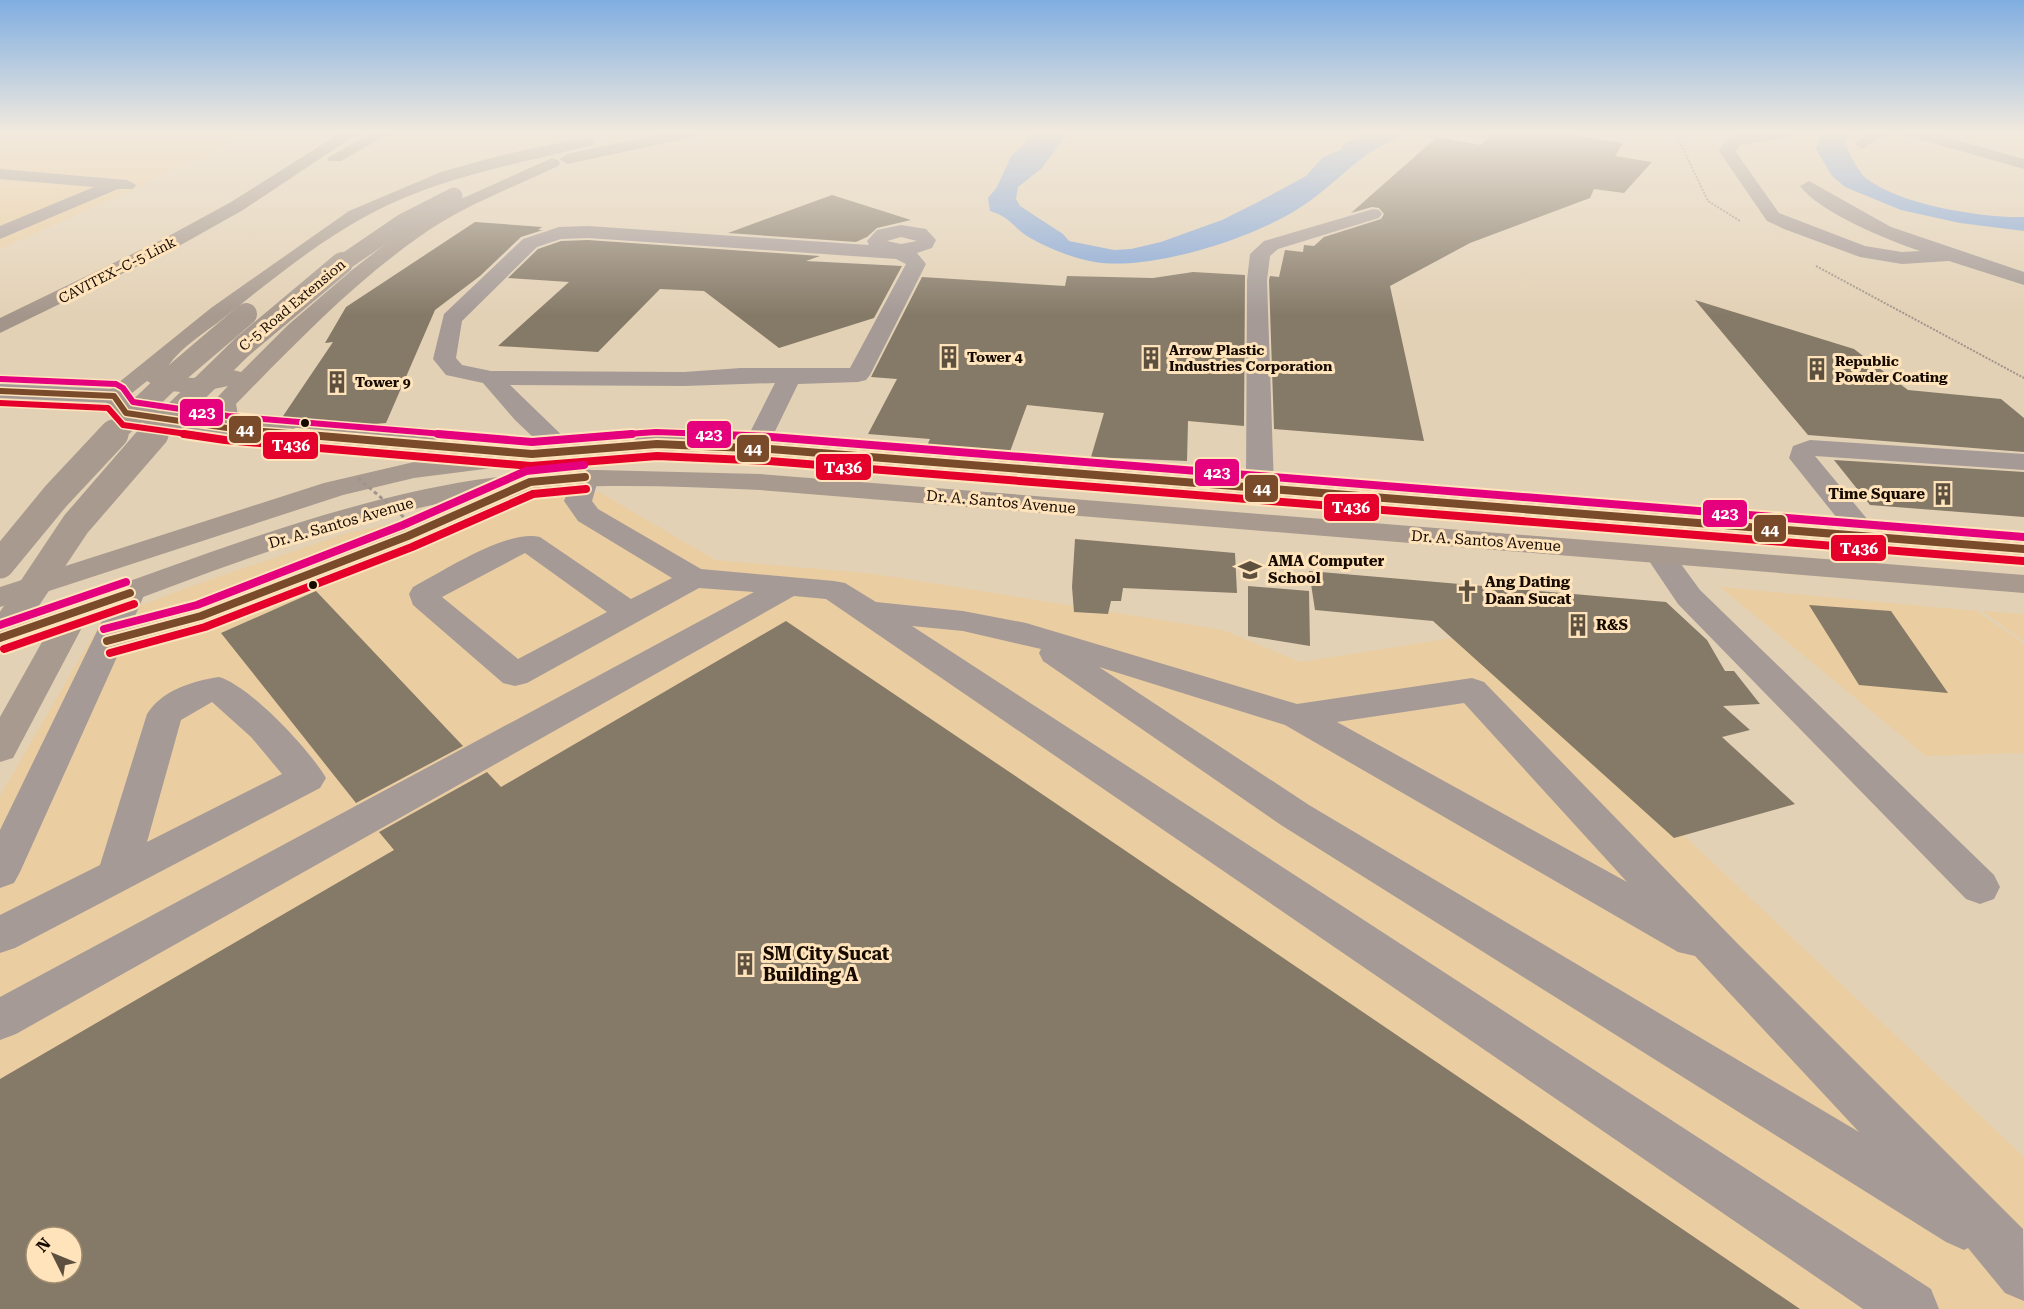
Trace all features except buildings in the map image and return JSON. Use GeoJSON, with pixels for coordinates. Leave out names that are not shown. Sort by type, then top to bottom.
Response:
{"type":"FeatureCollection","features":[{"type":"Feature","properties":{"kind":"highway","name":"CAVITEX–C-5 Link"},"geometry":{"type":"LineString","coordinates":[[0,326],[140,259],[257,193]]}},
{"type":"Feature","properties":{"kind":"highway"},"geometry":{"type":"LineString","coordinates":[[237,206],[263,193]]}},
{"type":"Feature","properties":{"kind":"highway","name":"CAVITEX–C-5 Link"},"geometry":{"type":"LineString","coordinates":[[0,304],[148,233]]}},
{"type":"Feature","properties":{"kind":"main road"},"geometry":{"type":"LineString","coordinates":[[402,193],[337,226],[164,354],[114,396],[126,413],[531,468]]}},
{"type":"Feature","properties":{"kind":"main road","name":"C-5 Road Extension"},"geometry":{"type":"LineString","coordinates":[[0,564],[81,468],[156,392],[223,333],[296,275],[354,235],[396,209],[448,193]]}},
{"type":"Feature","properties":{"kind":"main road"},"geometry":{"type":"LineString","coordinates":[[227,428],[224,403],[329,301],[413,232],[449,211],[487,193]]}},
{"type":"Feature","properties":{"kind":"main road","name":"C-5 Road Extension"},"geometry":{"type":"LineString","coordinates":[[0,638],[76,525],[159,428],[198,388],[288,306],[402,221],[445,194]]}},
{"type":"Feature","properties":{"kind":"main road"},"geometry":{"type":"LineString","coordinates":[[164,354],[154,370],[155,376],[167,383],[183,384],[232,377],[268,359]]}},
{"type":"Feature","properties":{"kind":"main road","name":"Dr. A. Santos Avenue"},"geometry":{"type":"LineString","coordinates":[[0,638],[344,519],[437,496],[531,468],[563,451],[657,444],[755,448],[2024,549]]}},
{"type":"Feature","properties":{"kind":"main road","name":"Dr. A. Santos Avenue"},"geometry":{"type":"LineString","coordinates":[[0,597],[334,489],[414,470],[531,468],[586,477],[641,476],[760,482],[2024,585]]}},
{"type":"Feature","properties":{"kind":"main road"},"geometry":{"type":"LineString","coordinates":[[1271,489],[1282,526]]}},
{"type":"Feature","properties":{"kind":"main road"},"geometry":{"type":"LineString","coordinates":[[1806,533],[1823,568]]}},
{"type":"Feature","properties":{"kind":"main road"},"geometry":{"type":"LineString","coordinates":[[0,749],[97,566]]}},
{"type":"Feature","properties":{"kind":"street"},"geometry":{"type":"LineString","coordinates":[[0,233],[101,193]]}},
{"type":"Feature","properties":{"kind":"street"},"geometry":{"type":"LineString","coordinates":[[1756,193],[1773,217],[1825,239],[1881,255],[1902,258],[1955,255]]}},
{"type":"Feature","properties":{"kind":"street"},"geometry":{"type":"LineString","coordinates":[[1819,193],[1850,215],[1920,244],[2024,279]]}},
{"type":"Feature","properties":{"kind":"street"},"geometry":{"type":"LineString","coordinates":[[1271,489],[1257,280],[1260,254],[1271,245],[1372,214]]}},
{"type":"Feature","properties":{"kind":"street"},"geometry":{"type":"LineString","coordinates":[[871,247],[884,234],[901,231],[920,233],[927,240],[919,247],[899,252]]}},
{"type":"Feature","properties":{"kind":"street"},"geometry":{"type":"LineString","coordinates":[[588,232],[871,247],[899,252],[912,258],[915,264],[858,375],[813,377],[741,375],[684,379],[491,378],[454,370],[444,358],[453,319],[530,243],[559,233],[588,232]]}},
{"type":"Feature","properties":{"kind":"street"},"geometry":{"type":"LineString","coordinates":[[1920,244],[1932,240],[1992,249]]}},
{"type":"Feature","properties":{"kind":"street"},"geometry":{"type":"LineString","coordinates":[[755,448],[783,395],[789,375]]}},
{"type":"Feature","properties":{"kind":"street"},"geometry":{"type":"LineString","coordinates":[[491,378],[524,415],[563,451]]}},
{"type":"Feature","properties":{"kind":"street"},"geometry":{"type":"LineString","coordinates":[[0,391],[114,396]]}},
{"type":"Feature","properties":{"kind":"street"},"geometry":{"type":"LineString","coordinates":[[1867,537],[1802,458],[1802,452],[1810,448],[2024,462]]}},
{"type":"Feature","properties":{"kind":"street"},"geometry":{"type":"LineString","coordinates":[[107,641],[201,616],[408,536],[531,468]]}},
{"type":"Feature","properties":{"kind":"street"},"geometry":{"type":"LineString","coordinates":[[586,477],[578,501],[588,515],[694,578],[834,590],[1911,1309]]}},
{"type":"Feature","properties":{"kind":"street"},"geometry":{"type":"LineString","coordinates":[[630,613],[530,543],[519,544],[424,594],[424,598],[515,675],[630,613],[694,578]]}},
{"type":"Feature","properties":{"kind":"street"},"geometry":{"type":"LineString","coordinates":[[1660,555],[1689,597],[1980,887]]}},
{"type":"Feature","properties":{"kind":"street"},"geometry":{"type":"LineString","coordinates":[[0,1020],[791,585]]}},
{"type":"Feature","properties":{"kind":"street"},"geometry":{"type":"LineString","coordinates":[[0,872],[130,593]]}},
{"type":"Feature","properties":{"kind":"street"},"geometry":{"type":"LineString","coordinates":[[869,612],[963,621],[1026,633],[1297,716],[1721,955]]}},
{"type":"Feature","properties":{"kind":"street"},"geometry":{"type":"LineString","coordinates":[[1026,633],[1295,815],[2014,1261]]}},
{"type":"Feature","properties":{"kind":"street"},"geometry":{"type":"LineString","coordinates":[[0,935],[117,875],[138,864],[306,778],[264,728],[219,688],[204,690],[181,701],[165,714],[117,875]]}},
{"type":"Feature","properties":{"kind":"street"},"geometry":{"type":"LineString","coordinates":[[1297,716],[1472,690],[1721,955],[2014,1261]]}},
{"type":"Feature","properties":{"kind":"path"},"geometry":{"type":"LineString","coordinates":[[358,478],[426,536]]}},
{"type":"Feature","properties":{"kind":"shaded area"},"geometry":{"type":"Polygon","coordinates":[[[0,193],[126,193],[0,249],[0,193]]]}},
{"type":"Feature","properties":{"kind":"shaded area"},"geometry":{"type":"Polygon","coordinates":[[[599,492],[715,560],[875,574],[1223,630],[1300,662],[1472,635],[2024,1157],[2024,1309],[0,1309],[0,796],[102,620],[192,586],[347,533],[491,503],[599,492]]]}},
{"type":"Feature","properties":{"kind":"shaded area"},"geometry":{"type":"Polygon","coordinates":[[[1720,587],[1977,611],[2024,644],[2024,753],[1926,756],[1720,587]]]}},
{"type":"Feature","properties":{"kind":"shaded area"},"geometry":{"type":"Polygon","coordinates":[[[1982,611],[2024,614],[2024,641],[1982,611]]]}},
{"type":"Feature","properties":{"kind":"water"},"geometry":{"type":"Polygon","coordinates":[[[992,193],[1017,193],[1016,199],[1020,206],[1063,234],[1069,241],[1114,250],[1131,249],[1161,242],[1222,220],[1274,193],[1319,193],[1293,212],[1250,233],[1169,258],[1117,264],[1095,262],[1069,255],[1027,236],[1007,219],[990,211],[988,198],[992,193]]]}},
{"type":"Feature","properties":{"kind":"water"},"geometry":{"type":"Polygon","coordinates":[[[1860,193],[1893,193],[1943,208],[1987,215],[2024,217],[2024,231],[1960,223],[1901,210],[1860,193]]]}},
{"type":"Feature","properties":{"kind":"transit line","name":"423"},"geometry":{"type":"LineString","coordinates":[[1,379],[116,384],[123,388],[133,402],[228,416],[532,442],[656,432],[771,437],[2024,537]]}},
{"type":"Feature","properties":{"kind":"transit line","name":"44"},"geometry":{"type":"LineString","coordinates":[[0,391],[114,396],[126,413],[227,428],[532,454],[657,444],[770,449],[2024,549]]}},
{"type":"Feature","properties":{"kind":"transit line","name":"T436"},"geometry":{"type":"LineString","coordinates":[[0,403],[108,408],[123,425],[225,440],[531,466],[657,456],[769,461],[2023,561]]}},
{"type":"Feature","properties":{"kind":"transit line","name":"423"},"geometry":{"type":"LineString","coordinates":[[104,629],[197,605],[403,525],[526,471],[584,465]]}},
{"type":"Feature","properties":{"kind":"transit line","name":"44"},"geometry":{"type":"LineString","coordinates":[[107,641],[201,616],[408,536],[530,482],[585,477]]}},
{"type":"Feature","properties":{"kind":"transit line","name":"T436"},"geometry":{"type":"LineString","coordinates":[[110,653],[205,627],[412,547],[533,494],[586,489]]}},
{"type":"Feature","properties":{"kind":"transit line","name":"423"},"geometry":{"type":"LineString","coordinates":[[0,625],[126,582]]}},
{"type":"Feature","properties":{"kind":"transit line","name":"44"},"geometry":{"type":"LineString","coordinates":[[0,638],[130,593]]}},
{"type":"Feature","properties":{"kind":"transit line","name":"T436"},"geometry":{"type":"LineString","coordinates":[[4,649],[134,604]]}},
{"type":"Feature","properties":{"kind":"place","name":"Tower 4"},"geometry":{"type":"Point","coordinates":[949,357]}},
{"type":"Feature","properties":{"kind":"place","name":"Arrow Plastic Industries Corporation"},"geometry":{"type":"Point","coordinates":[1151,358]}},
{"type":"Feature","properties":{"kind":"place","name":"Republic Powder Coating"},"geometry":{"type":"Point","coordinates":[1817,369]}},
{"type":"Feature","properties":{"kind":"place","name":"Tower 9"},"geometry":{"type":"Point","coordinates":[337,382]}},
{"type":"Feature","properties":{"kind":"place","name":"Time Square"},"geometry":{"type":"Point","coordinates":[1943,494]}},
{"type":"Feature","properties":{"kind":"place","name":"AMA Computer School"},"geometry":{"type":"Point","coordinates":[1250,570]}},
{"type":"Feature","properties":{"kind":"place","name":"Ang Dating Daan Sucat"},"geometry":{"type":"Point","coordinates":[1467,591]}},
{"type":"Feature","properties":{"kind":"place","name":"R&S"},"geometry":{"type":"Point","coordinates":[1578,625]}},
{"type":"Feature","properties":{"kind":"place","name":"SM City Sucat Building A"},"geometry":{"type":"Point","coordinates":[745,964]}}]}
